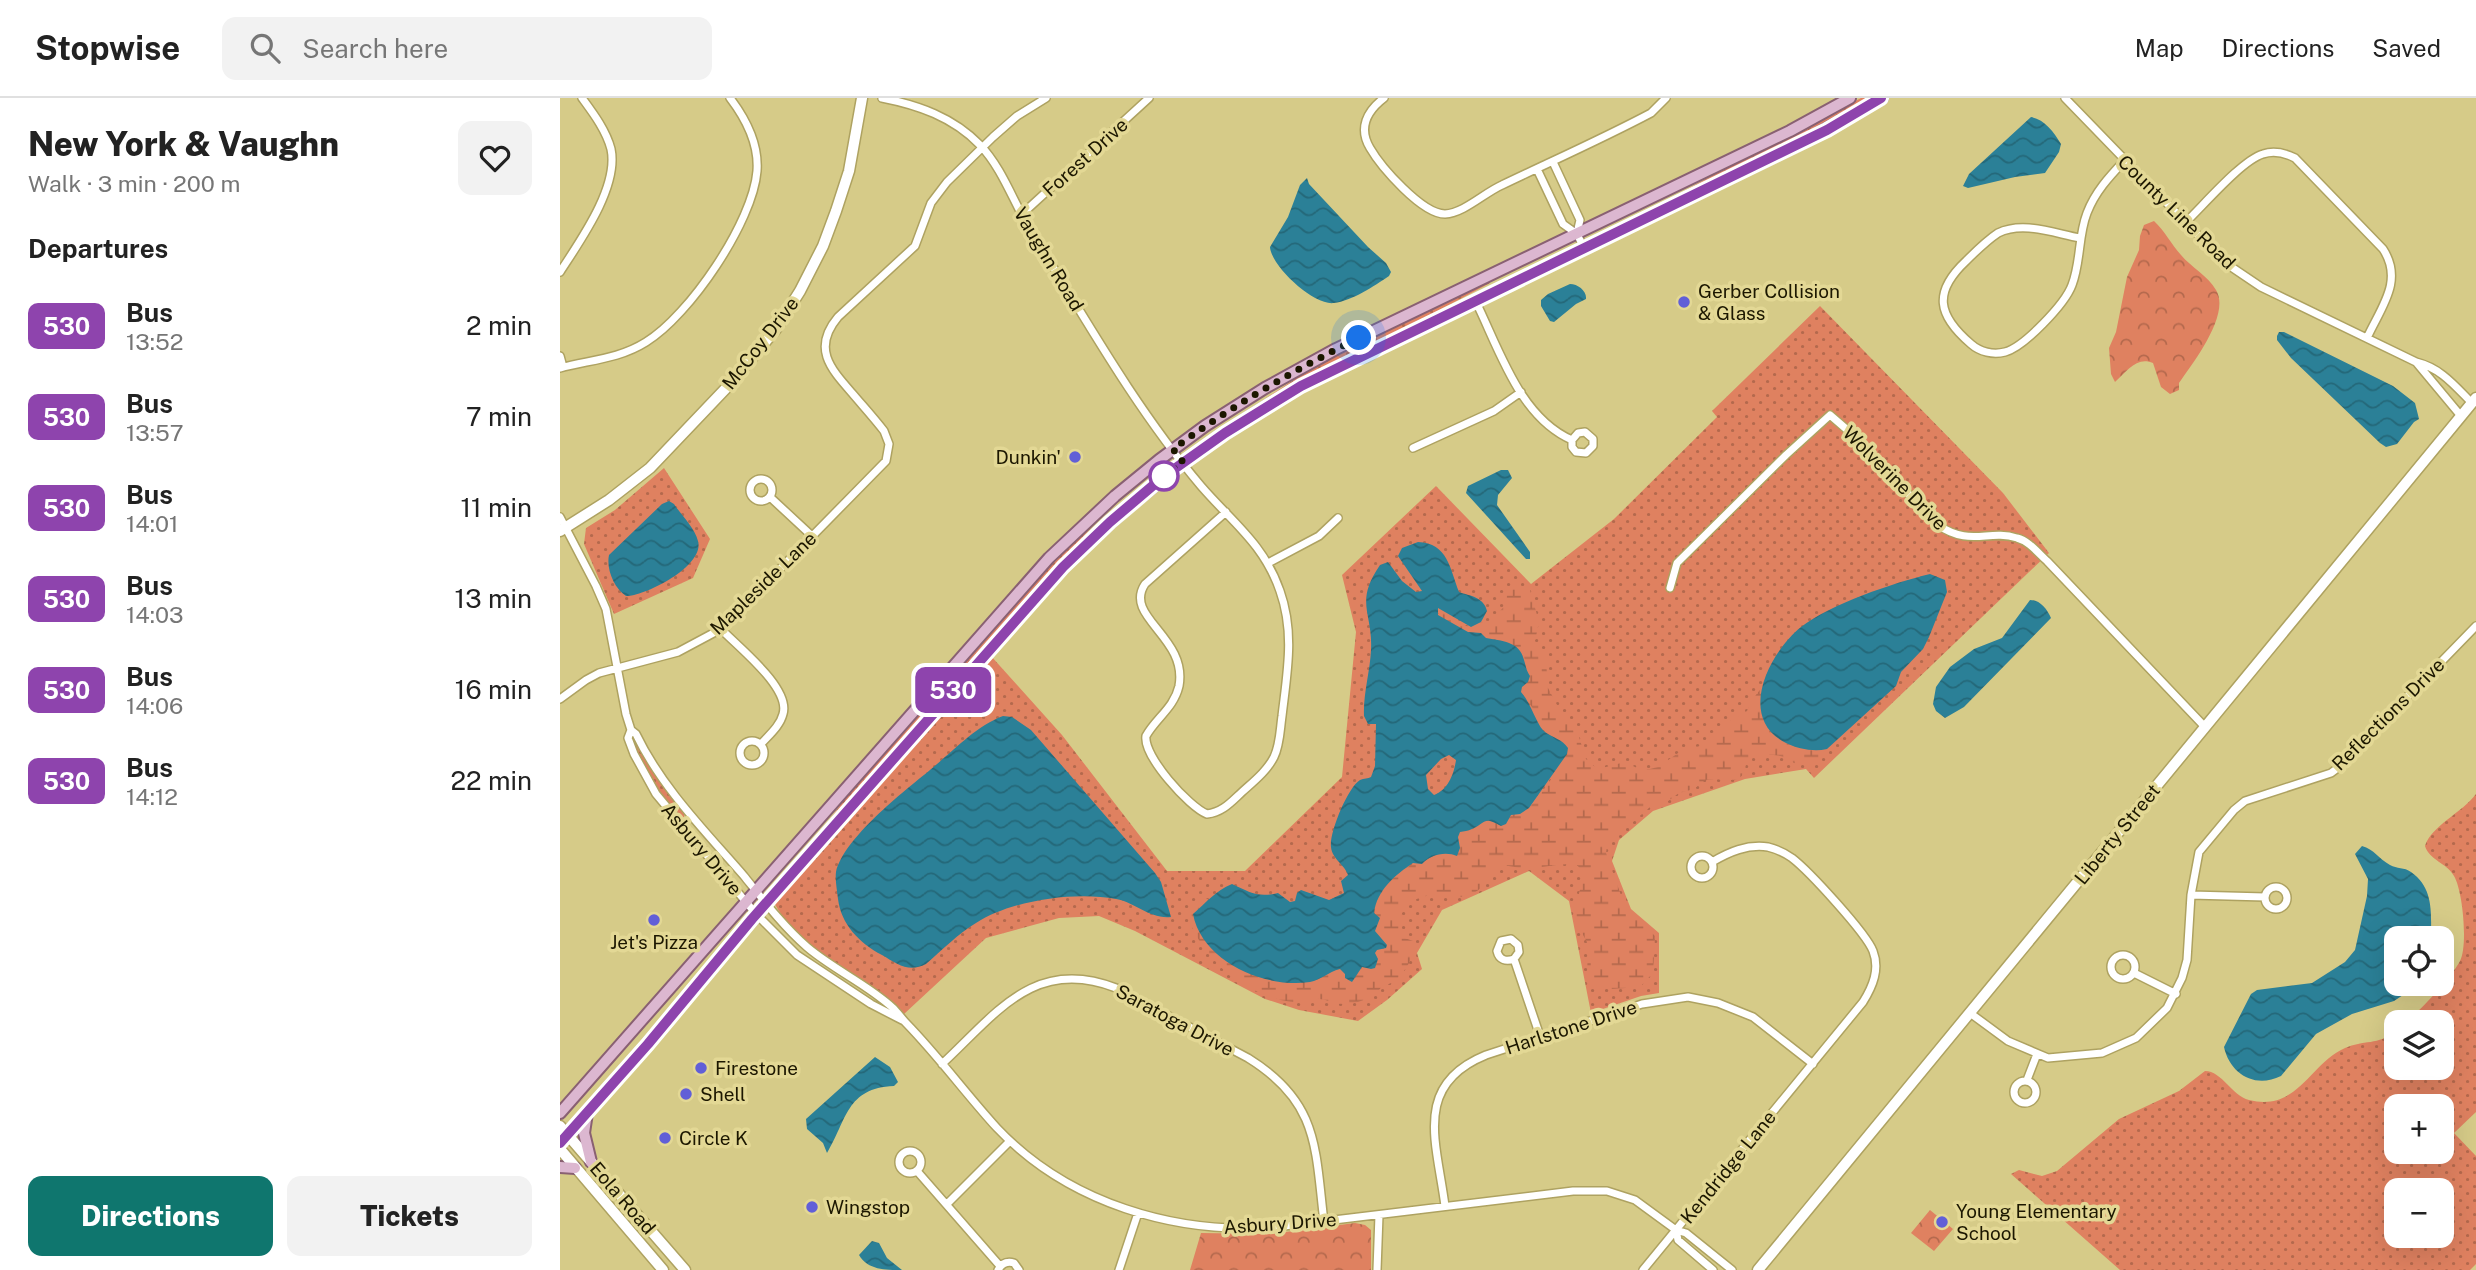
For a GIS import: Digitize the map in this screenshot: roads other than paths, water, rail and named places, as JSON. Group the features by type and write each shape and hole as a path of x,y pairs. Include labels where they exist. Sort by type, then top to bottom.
{"main road":[{"path":"560,1113 1049,558 1115,496 1173,449 1248,398 1314,360 1790,131 1850,98"},
{"path":"562,1135 587,1113 756,914 1063,567 1118,515 1183,462 1253,414 1301,386 1827,130 1882,98"},
{"path":"587,1113 584,1133 591,1162"},
{"path":"560,1167 575,1168"}],"street":[{"path":"560,272 591,220 610,177 611,150 596,117 582,98"},
{"path":"560,356 561,367 614,357 650,340 676,317 716,266 748,205 757,170 755,148 748,126 730,98"},
{"name":"McCoy Drive","path":"561,525 609,500 650,468 730,384 776,329 806,280 836,211 849,171 862,98"},
{"name":"Vaughn Road","path":"881,98 929,111 956,125 982,147 1021,215 1145,414 1226,512 1247,532 1268,563 1280,590 1290,640 1278,748 1267,769 1225,808 1207,814 1192,805 1147,750 1146,736 1174,702 1180,677 1179,664 1172,647 1145,614 1140,606 1140,597 1145,584 1226,512"},
{"path":"982,147 1017,117 1045,98"},
{"name":"Forest Drive","path":"1021,215 1149,98"},
{"path":"1384,98 1365,120 1365,137 1380,161 1416,200 1427,208 1446,214 1651,113 1666,98"},
{"name":"County Line Road","path":"2065,98 2224,262 2261,287 2416,362 2428,365 2474,401"},
{"name":"Mapleside Lane","path":"560,699 586,680 617,667 678,652 721,629 887,461 889,444 884,431 832,371 826,355 825,339 838,317 908,255 920,237 937,193 982,147"},
{"path":"2185,223 2254,158 2280,152 2295,158 2383,248 2393,266 2391,286 2367,338"},
{"path":"2080,238 2024,227 2007,228 1998,233 1949,279 1942,297 1947,318 1977,349 1997,353 2014,348 2057,307 2071,289 2080,238 2092,200 2124,161"},
{"path":"1553,162 1580,220 1577,234"},
{"path":"1538,169 1563,224 1577,234 1584,248"},
{"path":"1475,300 1521,392 1548,425 1572,440"},
{"name":"County Line Road","path":"2416,362 2461,416"},
{"path":"1413,448 1494,411 1521,392"},
{"name":"Liberty Street","path":"1758,1270 2474,401"},
{"name":"Wolverine Drive","path":"1671,588 1677,563 1830,415 1852,434 1938,525 1951,534 1971,537 2015,536 2026,541 2205,727"},
{"path":"770,497 812,536"},
{"path":"1268,563 1319,536 1338,519"},
{"name":"Asbury Drive","path":"561,525 602,600 631,730 628,738 651,787 756,914 797,955 903,1021"},
{"name":"Reflections Drive","path":"1970,1013 2008,1041 2048,1058 2088,1056 2114,1049 2136,1038 2167,1008 2176,994 2187,960 2191,895 2199,852 2234,810 2250,798 2323,775 2339,767 2476,626"},
{"path":"721,629 775,684 784,699 782,718 761,744"},
{"name":"Asbury Drive","path":"631,730 674,796 787,930 825,962 896,1010 1010,1140 1041,1165 1102,1201 1138,1213 1192,1225 1236,1229 1324,1222 1595,1189 1635,1200 1676,1230 1686,1233 1732,1270"},
{"name":"Kendridge Lane","path":"1643,1270 1869,993 1876,968 1874,952 1859,930 1797,863 1785,854 1766,847 1753,847 1729,853 1712,862"},
{"path":"2191,895 2265,897"},
{"path":"1514,959 1541,1037"},
{"path":"2134,973 2176,994"},
{"name":"Saratoga Drive","path":"942,1064 1011,1000 1027,989 1050,980 1074,977 1116,988 1248,1058 1287,1088 1305,1113 1313,1138 1324,1222"},
{"name":"Harlstone Drive","path":"1445,1206 1434,1121 1436,1105 1444,1084 1472,1060 1653,1001 1688,997 1718,1003 1753,1017 1813,1063"},
{"path":"2027,1080 2037,1054"},
{"name":"Eola Road","path":"562,1135 591,1162 685,1270"},
{"path":"947,1204 1010,1140"},
{"name":"Eola Road","path":"560,1149 663,1270"},
{"path":"917,1171 999,1268 1011,1262 1019,1270"},
{"path":"1119,1270 1138,1213"},
{"path":"1377,1270 1379,1215"},
{"name":"Asbury Drive","path":"1676,1230 1678,1240 1713,1270"}],"water":[{"path":"2031,117 2048,127 2061,144 2059,152 2045,173 1968,188 1963,186 1969,174"},
{"path":"1307,178 1309,184 1386,263 1391,272 1370,288 1341,302 1326,302 1305,292 1285,274 1272,255 1270,247 1288,217 1300,185"},
{"path":"1570,284 1581,288 1586,299 1554,322 1550,321 1541,306 1541,300"},
{"path":"2279,332 2284,332 2393,386 2415,403 2419,419 2397,444 2386,447 2291,358 2277,340"},
{"path":"1501,470 1508,470 1512,478 1498,495 1497,505 1530,552 1530,559 1526,559 1466,493 1468,486"},
{"path":"669,501 694,531 698,551 672,578 646,591 626,596 612,578 609,555 662,504"},
{"path":"1418,542 1436,547 1450,566 1459,592 1483,603 1487,611 1481,622 1471,627 1438,608 1438,615 1468,632 1481,633 1486,638 1509,643 1518,649 1530,676 1521,692 1542,729 1566,745 1567,754 1529,808 1520,814 1511,815 1506,824 1501,826 1488,821 1471,830 1460,832 1457,856 1443,854 1429,858 1422,864 1413,863 1388,884 1379,897 1374,913 1380,918 1375,931 1387,945 1375,953 1378,959 1375,968 1362,967 1352,982 1345,978 1340,969 1310,982 1274,981 1256,976 1238,969 1209,946 1199,931 1193,914 1216,893 1232,884 1259,894 1278,893 1290,902 1295,901 1301,890 1329,900 1344,893 1341,881 1348,875 1332,851 1331,840 1350,791 1360,780 1371,777 1375,766 1376,724 1368,724 1364,716 1371,650 1366,599 1372,578 1380,565 1388,562 1402,581 1416,592 1422,591 1398,556 1402,548","holes":["1449,755 1456,760 1450,781 1434,795 1428,789 1426,775 1441,759"]},
{"path":"1930,574 1945,580 1947,592 1923,649 1901,672 1896,686 1827,749 1796,747 1771,732 1763,718 1760,702 1763,685 1769,669 1789,638 1814,618 1845,602"},
{"path":"2030,600 2043,606 2051,618 1964,707 1945,718 1936,711 1933,704 1936,687 1950,667 1974,649 2002,638"},
{"path":"1003,716 1012,717 1031,730 1155,873 1161,882 1171,917 1156,916 1116,899 1082,896 1044,899 1007,908 976,923 920,967 898,964 866,945 847,925 840,908 836,882 836,872 841,859 862,831 891,803 974,733"},
{"path":"2362,846 2390,865 2411,872 2424,886 2430,902 2431,926 2384,926 2384,996 2402,996 2394,1001 2352,1014 2316,1034 2281,1076 2262,1081 2245,1077 2232,1065 2224,1047 2251,994 2257,990 2312,983 2345,962 2355,950 2368,879 2355,854"},
{"path":"875,1057 890,1067 898,1082 894,1086 878,1088 857,1099 844,1118 827,1153 823,1143 807,1129 806,1119"},
{"path":"872,1241 879,1243 887,1258 902,1270 889,1270 867,1264 859,1255"}],"place":[{"name":"Gerber Collision & Glass","path":"1684,302"},
{"name":"Dunkin'","path":"1075,457"},
{"name":"Jet's Pizza","path":"654,920"},
{"name":"Firestone","path":"701,1068"},
{"name":"Shell","path":"686,1094"},
{"name":"Circle K","path":"665,1138"},
{"name":"Wingstop","path":"812,1207"},
{"name":"Young Elementary School","path":"1942,1222"}]}
